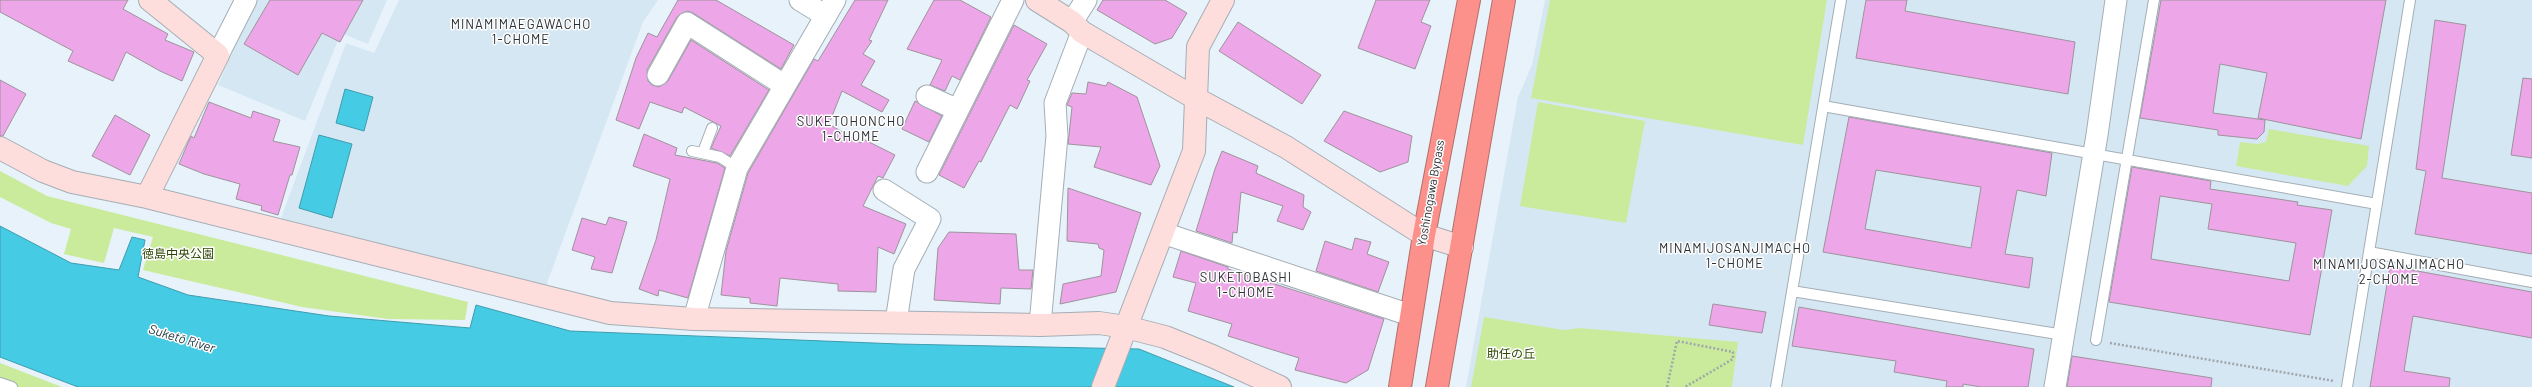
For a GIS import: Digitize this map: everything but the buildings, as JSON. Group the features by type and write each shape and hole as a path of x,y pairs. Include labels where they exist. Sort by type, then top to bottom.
{"highway":[{"name":"Yoshinogawa Bypass","path":"1400,387 1410,315 1424,235 1469,0"},
{"path":"1437,387 1504,0"}],"street":[{"path":"150,0 218,55"},
{"path":"147,196 246,0"},
{"path":"694,319 737,168 830,8 800,0"},
{"path":"927,172 1013,0"},
{"path":"1037,0 1077,27 1195,98 1286,147 1424,235 1462,247"},
{"path":"1040,325 1057,136 1054,103 1086,0"},
{"path":"1102,387 1194,151 1198,47 1223,0"},
{"path":"2056,387 2094,153 2116,0"},
{"path":"658,75 687,23 784,85"},
{"path":"926,96 958,110"},
{"path":"0,148 43,171 72,182 147,196 610,314 694,319 1040,325 1098,323 1123,335 1165,337 1212,356 1280,387"},
{"path":"884,190 930,218 904,269 896,322"},
{"path":"1163,233 1410,315"}],"lane":[{"path":"1776,387 1841,0"},
{"path":"2096,340 2154,0"},
{"path":"2348,385 2410,0"},
{"path":"1823,106 2377,204"},
{"path":"704,152 712,128"},
{"path":"692,151 704,152 720,157 737,168"},
{"path":"2369,252 2532,282"},
{"path":"1792,291 2064,335"},
{"path":"0,383 12,387"}],"path":[{"path":"2096,340 2348,385"},
{"path":"1667,387 1677,341 1733,352 1733,359 1685,387"}],"shaded area":[{"path":"255,0 387,0 368,44 341,33 305,121 218,85"},
{"path":"399,0 658,0 643,22 546,286 281,218 346,43 374,53"},
{"path":"1545,0 2532,0 2532,387 1466,387 1518,97 1532,65"}],"green space":[{"path":"1550,0 1827,0 1803,145 1531,98"},
{"path":"1538,102 1645,121 1626,223 1520,206"},
{"path":"2269,129 2369,146 2367,166 2348,186 2236,166 2240,142 2257,144 2266,142"},
{"name":"徳島中央公園","path":"0,171 47,196 468,302 465,320 388,319 302,307 143,270 153,237 114,228 104,263 64,254 71,229 51,223 0,197"},
{"name":"助任の丘","path":"1484,317 1564,330 1580,328 1738,342 1732,387 1471,387"},
{"path":"0,363 62,387 0,387"}],"water":[{"path":"345,89 373,97 364,131 336,123"},
{"path":"319,135 352,144 332,218 299,208"},
{"name":"Suketō River","path":"0,226 71,263 119,270 132,237 145,240 138,277 188,295 329,316 470,328 476,305 570,331 899,344 1139,349 1234,387 78,387 0,357"}],"district":[{"name":"MINAMIMAEGAWACHO 1-CHOME","path":"521,32"},
{"name":"SUKETOHONCHO 1-CHOME","path":"851,128"},
{"name":"MINAMIJOSANJIMACHO 1-CHOME","path":"1735,256"},
{"name":"MINAMIJOSANJIMACHO 2-CHOME","path":"2389,272"},
{"name":"SUKETOBASHI 1-CHOME","path":"1246,284"}]}
